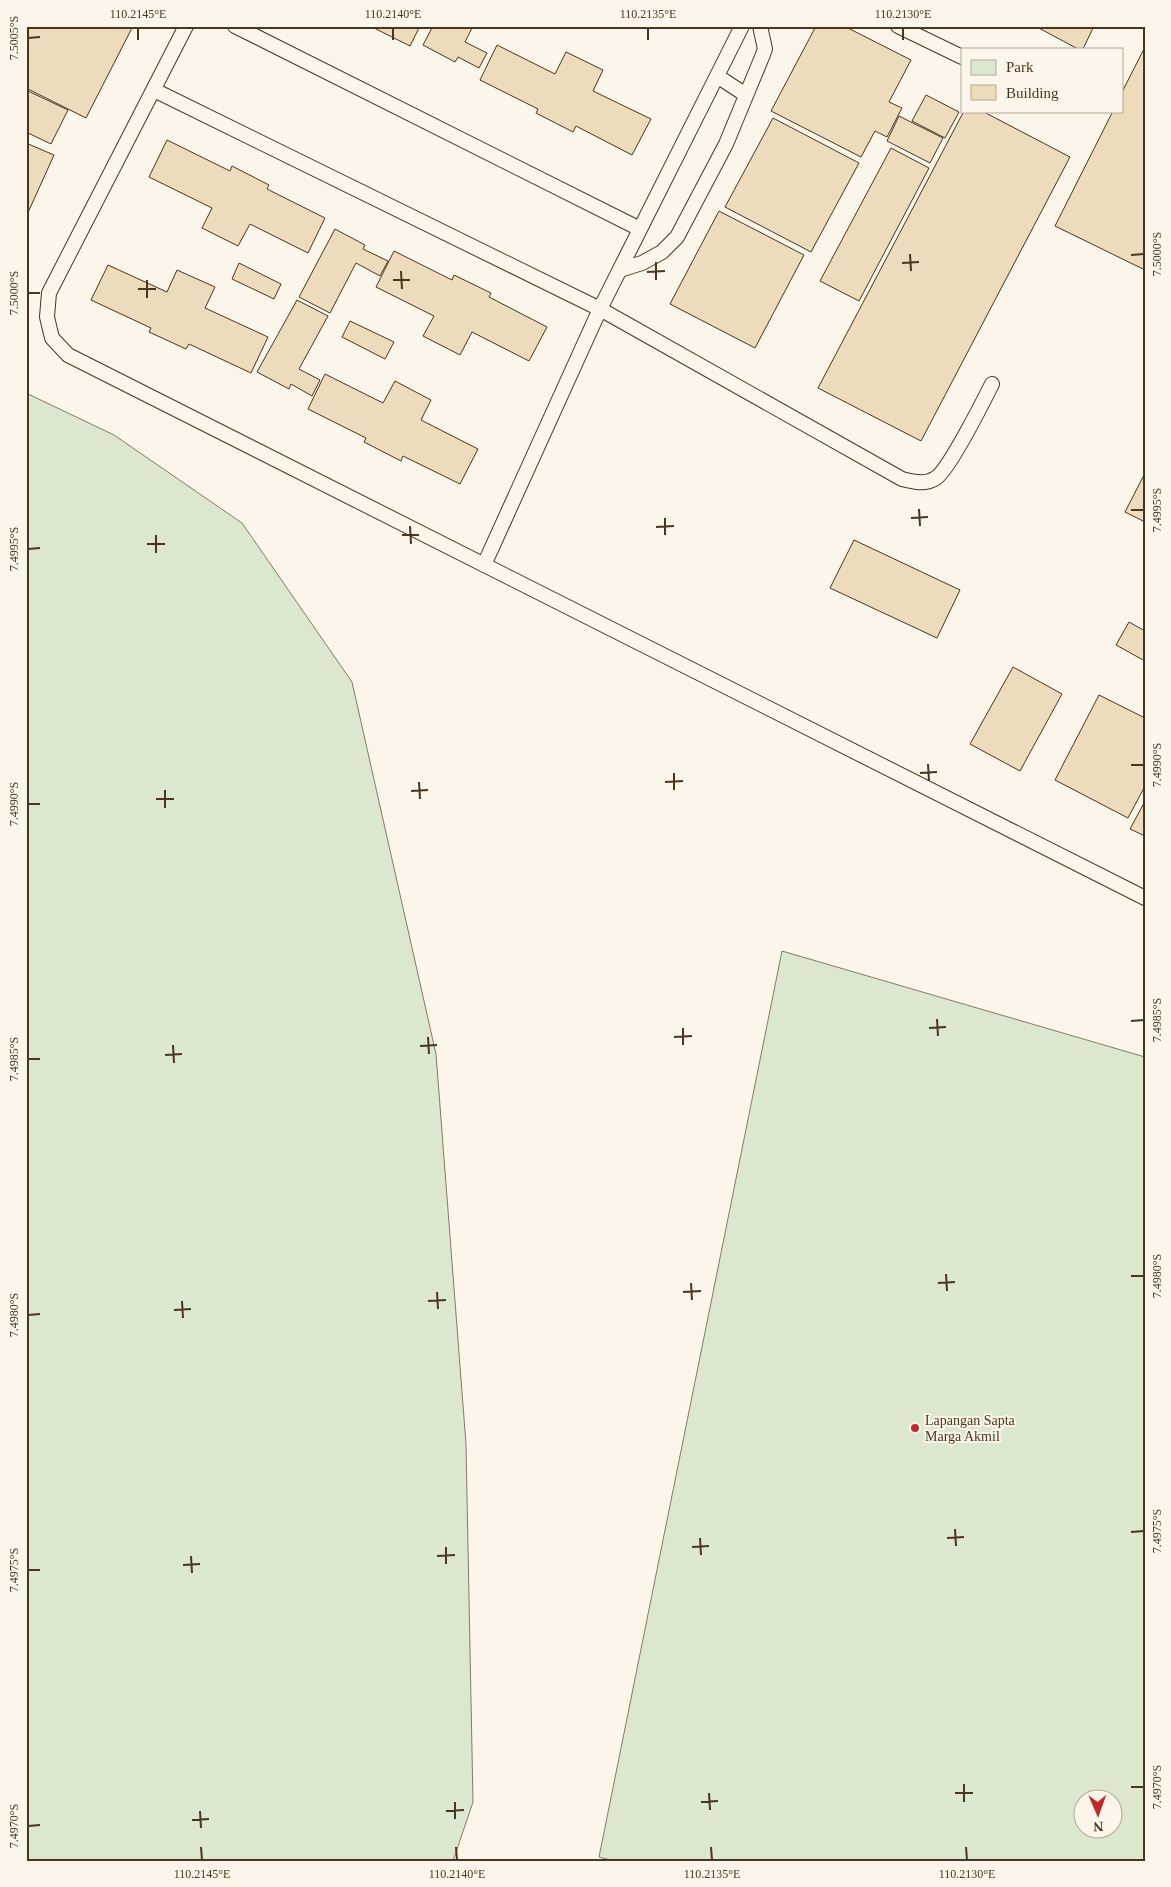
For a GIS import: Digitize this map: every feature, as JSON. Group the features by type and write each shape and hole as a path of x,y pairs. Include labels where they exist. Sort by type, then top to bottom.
{"lane":[{"path":"186,26 49,293 47,317 52,338 68,355 1145,898"},
{"path":"236,26 640,229"},
{"path":"484,565 600,309 742,26"},
{"path":"620,270 662,252 677,237 726,144 765,49 760,26"},
{"path":"898,26 961,57"},
{"path":"717,76 746,95"},
{"path":"154,90 600,309 902,479 927,482 943,472 992,384"}],"green space":[{"path":"26,393 114,435 242,523 352,682 436,1054 466,1444 473,1802 453,1861 26,1861"},
{"name":"Lapangan Sapta Marga Akmil","path":"782,951 1145,1057 1145,1861 614,1861 599,1857"}],"building":[{"path":"26,26 133,26 86,118 26,88"},
{"path":"370,26 420,26 410,46"},
{"path":"433,26 473,26 465,42 487,53 479,68 458,57 455,62 423,45"},
{"path":"816,26 844,26 911,60 889,102 902,108 887,137 875,131 861,157 771,111"},
{"path":"1035,26 1094,26 1083,48 1076,48"},
{"path":"497,45 555,74 566,52 603,70 593,91 651,119 632,155 576,126 573,132 536,113 538,109 480,80"},
{"path":"1145,47 1145,270 1055,226 1112,112 1124,112 1124,88"},
{"path":"26,90 68,110 51,144 26,132"},
{"path":"926,95 959,112 945,138 912,121"},
{"path":"963,112 984,112 1070,157 921,441 818,388"},
{"path":"899,116 943,138 930,163 887,141"},
{"path":"773,118 859,163 811,252 725,207"},
{"path":"167,140 230,171 232,166 269,185 267,189 325,218 308,253 250,224 238,246 202,228 212,208 149,177"},
{"path":"26,143 54,155 26,217"},
{"path":"891,148 929,168 859,301 820,281"},
{"path":"719,211 804,255 755,348 670,304"},
{"path":"335,229 365,245 363,249 388,261 380,276 356,263 330,313 299,297"},
{"path":"394,251 452,280 454,275 491,293 489,297 547,327 529,361 472,332 460,355 423,336 434,316 376,287"},
{"path":"239,263 281,284 274,299 232,279"},
{"path":"108,265 167,292 177,270 215,287 205,308 268,337 251,373 189,344 186,349 149,332 151,328 91,300"},
{"path":"297,300 328,316 299,369 320,380 312,396 291,384 289,389 257,372"},
{"path":"350,321 394,342 385,359 342,337"},
{"path":"325,374 383,403 395,381 431,400 421,420 478,449 460,484 403,456 401,461 364,442 366,438 308,409"},
{"path":"1145,473 1145,522 1125,512"},
{"path":"854,540 960,590 937,638 830,588"},
{"path":"1129,622 1145,631 1145,661 1116,645"},
{"path":"1013,667 1062,694 1020,771 970,744"},
{"path":"1099,695 1145,718 1145,786 1128,818 1055,780"},
{"path":"1145,801 1145,836 1130,829"}],"place":[{"name":"Lapangan Sapta Marga Akmil","path":"915,1428"}]}
